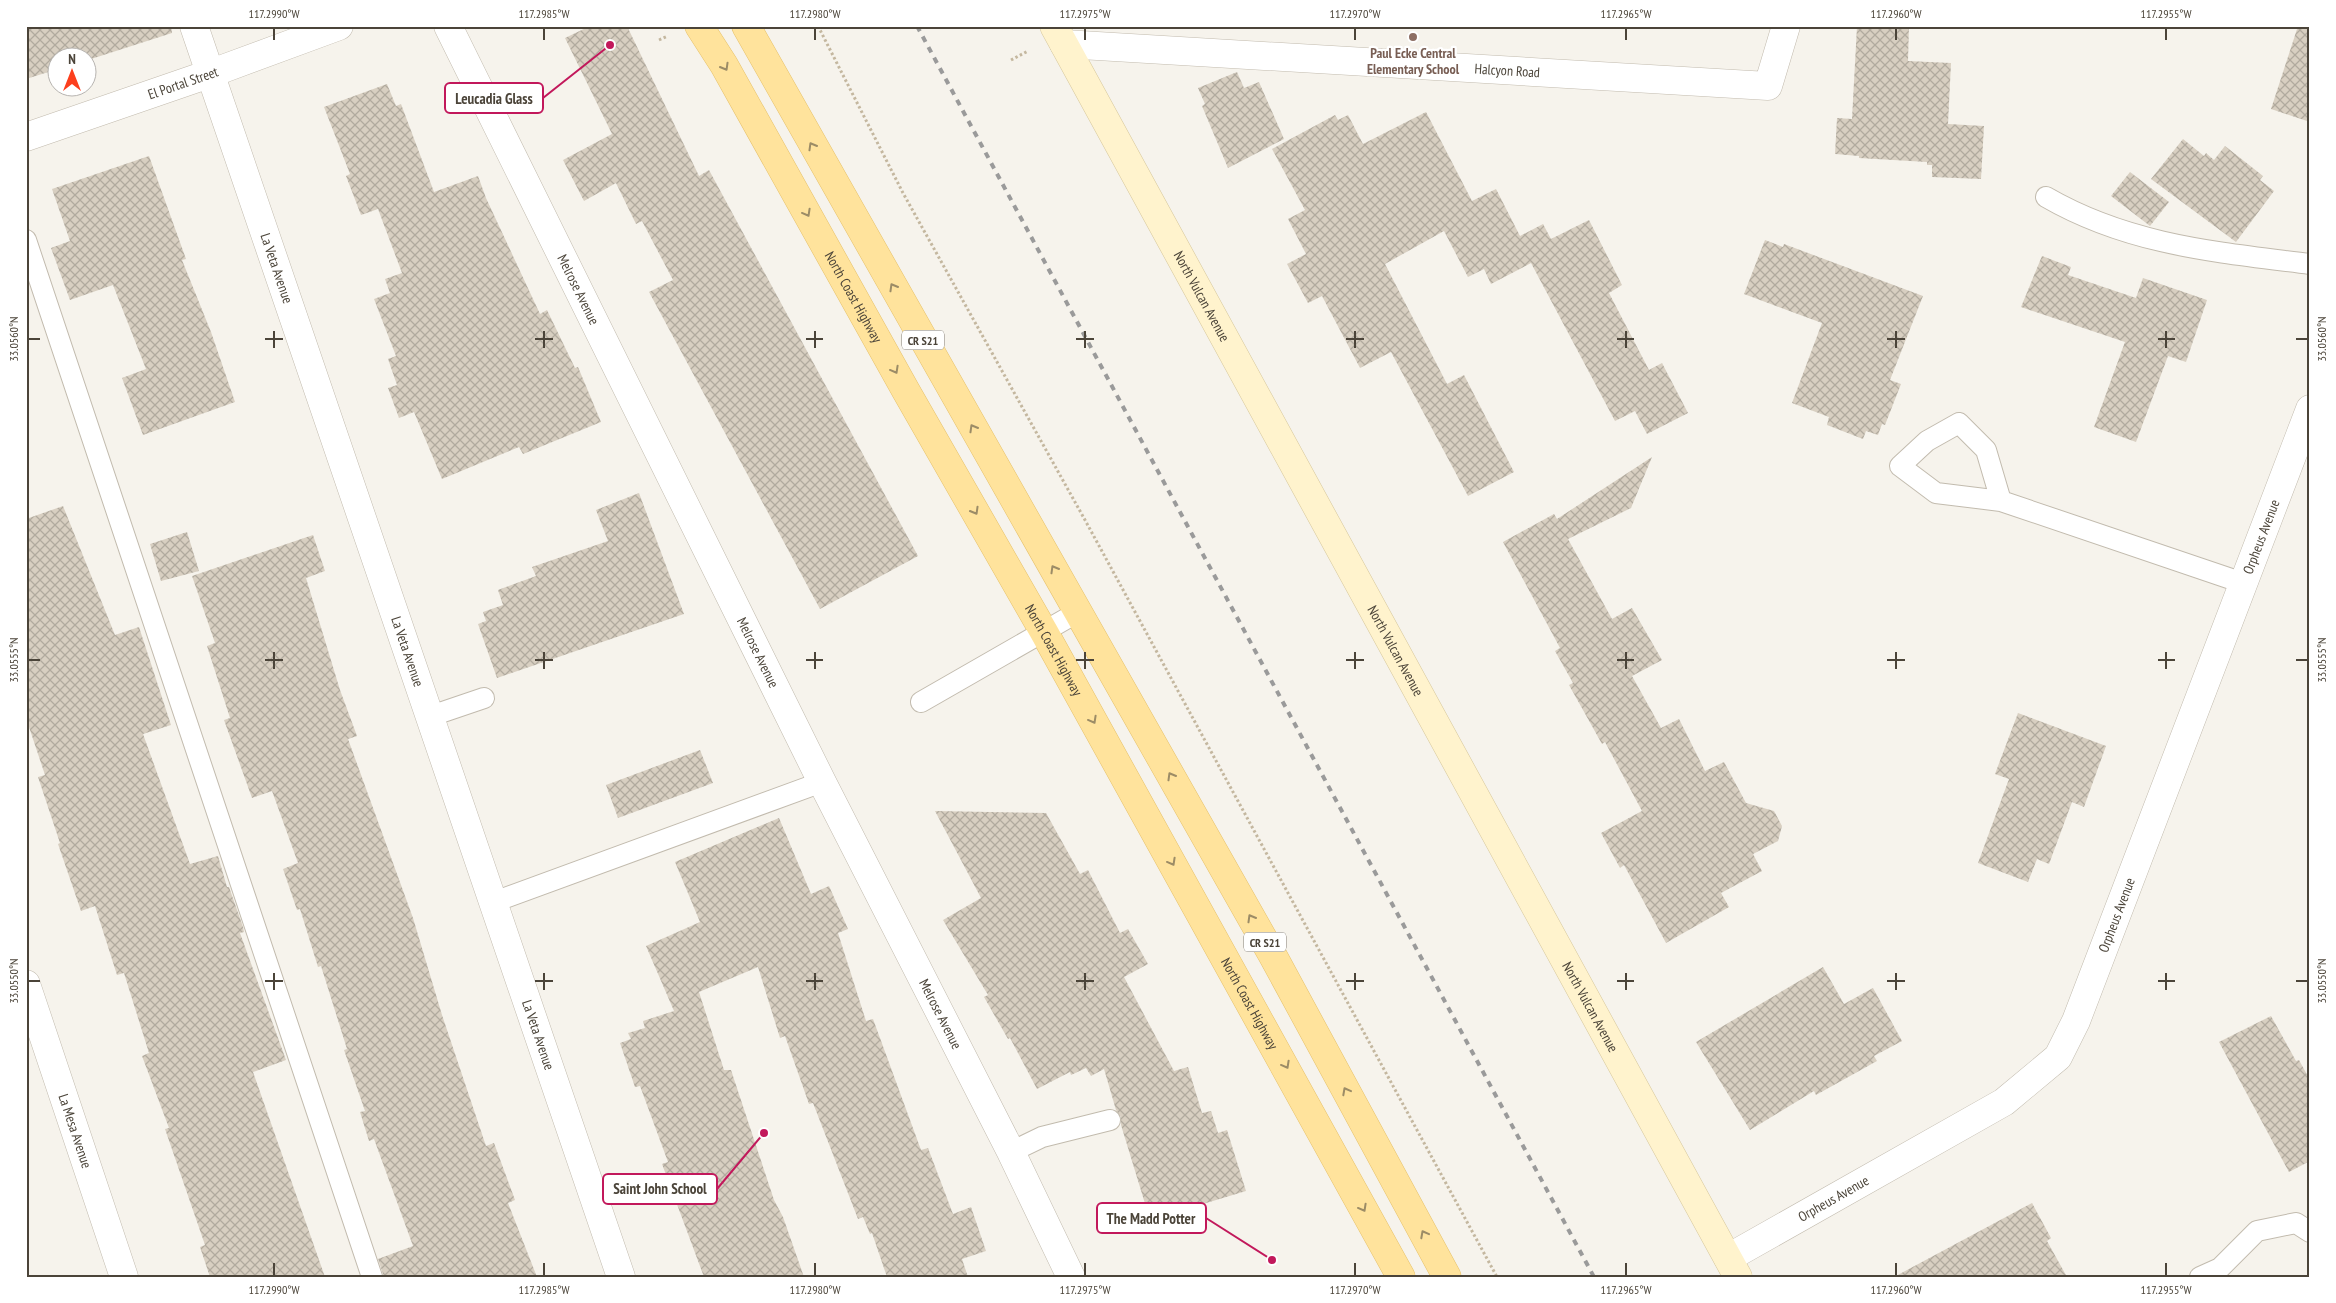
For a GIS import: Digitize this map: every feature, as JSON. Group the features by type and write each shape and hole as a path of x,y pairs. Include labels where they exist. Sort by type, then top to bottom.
{"main road":[{"name":"North Coast Highway","path":"699,26 724,64 906,391 1044,632 1401,1277"},
{"name":"CR S21","path":"746,26 1273,956 1447,1277"},
{"name":"North Vulcan Avenue","path":"1059,35 1733,1268"}],"street":[{"name":"La Veta Avenue","path":"194,26 621,1277"},
{"name":"El Portal Street","path":"26,137 210,74 339,26"},
{"name":"Melrose Avenue","path":"448,26 822,782 1011,1152 1071,1277"},
{"name":"Halcyon Road","path":"1059,35 1768,86 1786,26"},
{"name":"Orpheus Avenue","path":"1733,1268 2004,1102 2058,1057 2080,1012 2310,409"},
{"name":"La Mesa Avenue","path":"26,984 124,1277"}],"lane":[{"path":"2046,197 2076,214 2147,239 2222,254 2310,264"},
{"path":"26,240 372,1277"},
{"path":"2001,501 1986,450 1959,423 1927,441 1900,466 1936,493 2001,501 2243,583"},
{"path":"921,702 1078,612"},
{"path":"431,716 484,698"},
{"path":"494,902 822,782"},
{"path":"1011,1152 1042,1137 1110,1120"},
{"path":"2200,1277 2222,1272 2257,1231 2296,1223 2310,1232"}],"path":[{"path":"818,26 903,193 1085,520 1497,1277"},
{"path":"1011,60 1031,49"}],"building":[{"path":"26,26 171,26 172,33 98,57 98,48 48,48 48,72 26,79"},
{"path":"590,26 627,26 699,176 709,170 918,556 820,609 649,292 673,280 642,221 636,224 616,183 584,201 563,160 612,134 565,38"},
{"path":"1857,26 1909,26 1908,61 1951,63 1948,124 1984,126 1981,179 1932,177 1932,165 1927,165 1927,162 1859,158 1859,156 1835,154 1837,118 1852,119"},
{"path":"2298,26 2310,26 2310,122 2271,109"},
{"path":"1237,72 1244,88 1259,82 1284,139 1228,168 1202,106 1205,104 1198,88"},
{"path":"387,84 396,106 401,104 434,192 478,176 486,198 540,314 547,310 575,368 578,367 601,422 523,454 519,447 442,479 414,412 399,418 388,388 397,385 388,359 396,356 374,299 390,293 385,279 402,273 378,209 361,215 346,176 350,174 324,107"},
{"path":"1426,112 1472,201 1496,189 1520,236 1543,224 1551,239 1589,220 1622,285 1609,293 1649,370 1662,363 1688,413 1647,434 1635,411 1615,421 1531,263 1491,284 1484,269 1468,277 1444,231 1385,264 1447,384 1464,375 1514,472 1468,496 1391,352 1360,368 1322,296 1308,303 1287,264 1306,254 1288,219 1305,210 1272,149 1335,115 1338,120 1348,115 1363,144"},
{"path":"2183,139 2204,156 2206,153 2214,160 2225,146 2263,176 2260,180 2274,191 2236,242 2151,179"},
{"path":"149,156 186,259 182,260 211,332 235,402 143,435 122,378 146,369 113,285 70,300 51,248 70,241 52,189"},
{"path":"2130,172 2169,202 2150,226 2111,196"},
{"path":"1765,240 1783,247 1784,244 1923,296 1890,380 1901,384 1885,425 1882,424 1878,435 1866,431 1863,439 1827,425 1829,417 1792,403 1822,323 1744,294"},
{"path":"2042,256 2071,267 2068,275 2136,298 2143,278 2207,300 2186,362 2168,356 2136,442 2094,427 2125,342 2021,307"},
{"path":"1652,457 1631,508 1568,539 1612,619 1632,608 1662,660 1632,676 1661,728 1679,719 1705,771 1724,762 1746,803 1774,811 1782,826 1778,841 1753,854 1762,871 1721,893 1729,907 1666,943 1624,865 1620,868 1601,833 1642,811 1605,742 1602,744 1569,685 1573,683 1555,651 1560,648 1503,542 1554,514 1557,519"},
{"path":"639,493 684,614 497,678 478,624 486,621 483,612 503,605 498,590 536,576 532,567 608,541 596,510"},
{"path":"63,506 115,635 139,627 171,725 143,734 190,864 218,856 227,887 229,887 243,927 244,932 240,933 286,1060 253,1072 325,1277 210,1277 200,1247 205,1245 165,1129 169,1128 142,1056 149,1053 124,973 117,975 95,906 81,911 58,844 60,843 38,777 45,775 26,718 26,519"},
{"path":"187,532 199,571 161,581 150,544"},
{"path":"313,535 325,571 306,578 340,690 357,736 348,739 413,918 442,1015 486,1146 494,1143 515,1200 508,1203 537,1277 384,1277 378,1259 413,1246 374,1139 369,1141 360,1112 365,1111 344,1050 347,1049 321,966 318,967 300,909 297,910 283,869 298,863 272,791 252,798 224,720 230,718 207,646 215,643 192,576"},
{"path":"2018,713 2106,746 2084,807 2072,802 2049,864 2037,859 2028,882 1978,863 2009,779 1995,774"},
{"path":"700,750 713,783 618,818 606,785"},
{"path":"935,811 1046,813 1080,874 1088,870 1120,933 1128,929 1148,964 1124,977 1174,1071 1188,1067 1202,1113 1211,1111 1218,1133 1227,1130 1246,1191 1150,1220 1121,1125 1121,1117 1116,1110 1104,1069 1091,1076 1086,1068 1071,1075 1070,1072 1037,1089 1010,1038 1008,1039 984,997 988,995 943,920 981,898"},
{"path":"779,818 811,894 829,886 848,929 838,933 866,1021 873,1019 921,1150 928,1148 953,1214 971,1207 986,1251 962,1259 968,1277 887,1277 872,1233 870,1234 863,1217 858,1219 813,1103 809,1104 785,1036 780,1038 758,967 699,992 724,1070 731,1070 774,1200 783,1217 804,1277 704,1277 662,1164 668,1162 640,1086 635,1087 620,1043 631,1039 628,1033 645,1028 643,1021 674,1011 646,946 700,922 675,862"},
{"path":"1823,967 1844,1004 1873,988 1902,1041 1874,1056 1877,1061 1816,1095 1814,1091 1750,1130 1696,1042"},
{"path":"2271,1016 2296,1061 2299,1060 2310,1080 2310,1161 2289,1172 2219,1042"},
{"path":"2032,1203 2051,1238 2047,1241 2067,1277 1894,1277"}],"railway":[{"path":"917,26 1594,1277"}],"place":[{"name":"Paul Ecke Central Elementary School","path":"1413,37"},
{"name":"Leucadia Glass","path":"610,45"},
{"name":"Saint John School","path":"764,1133"},
{"name":"The Madd Potter","path":"1272,1260"}]}
